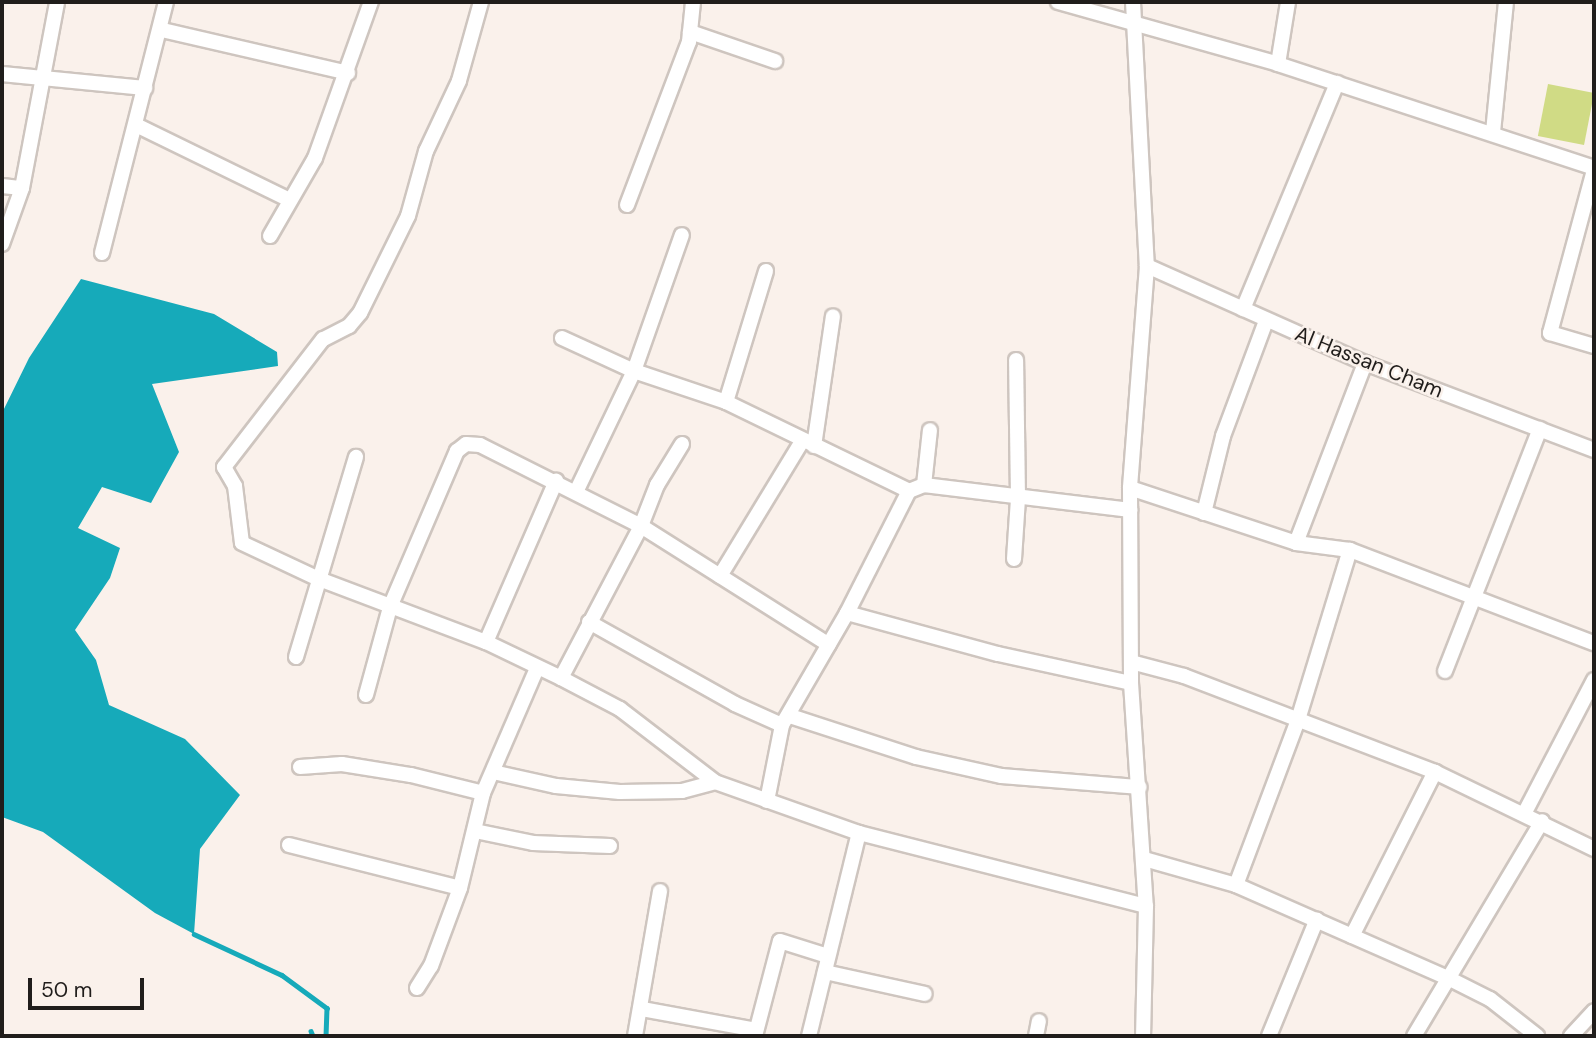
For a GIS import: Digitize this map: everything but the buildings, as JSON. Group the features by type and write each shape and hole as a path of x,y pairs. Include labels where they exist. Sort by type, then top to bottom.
{"street":[{"path":"2,244 22,188 57,2"},
{"path":"102,253 162,30 166,2"},
{"path":"270,236 315,158 348,73 371,2"},
{"path":"481,2 459,80 426,151 408,216 360,313 349,326 323,339 224,467 235,486 242,543 319,579 486,642 561,678 620,709 715,782 859,833 1146,906"},
{"path":"627,205 690,32 693,2"},
{"path":"1058,2 1133,20 1278,64 1493,132 1594,169 1550,333 1594,346"},
{"path":"1133,2 1147,265 1130,488 1131,683 1146,906 1143,1036"},
{"path":"1278,64 1287,2"},
{"path":"1493,132 1506,2"},
{"path":"162,30 348,73"},
{"path":"690,32 775,61"},
{"path":"2,74 45,76 145,88"},
{"path":"1243,309 1337,83"},
{"path":"136,125 290,200"},
{"path":"2,186 22,188"},
{"path":"576,492 634,371 682,234"},
{"name":"Al Hassan Cham","path":"1147,265 1266,321 1365,363 1594,450"},
{"path":"726,402 766,271"},
{"path":"720,576 808,444 833,316"},
{"path":"1204,513 1223,436 1266,321"},
{"path":"562,338 634,371 726,402 909,491"},
{"path":"1014,559 1018,498 1016,360"},
{"path":"1296,543 1365,363"},
{"path":"924,485 930,429"},
{"path":"1445,671 1472,595 1541,429"},
{"path":"366,695 390,607 457,451 466,444 480,445 641,526 829,645"},
{"path":"561,678 641,526 657,485 682,444"},
{"path":"296,657 356,457"},
{"path":"486,642 556,481"},
{"path":"767,801 786,720 847,613 909,491 924,485 1130,510"},
{"path":"1130,488 1296,543 1350,550 1594,643"},
{"path":"1236,886 1297,723 1350,550"},
{"path":"847,613 998,654 1131,683"},
{"path":"589,622 735,704 786,720 916,757 1002,776 1140,787"},
{"path":"1131,662 1184,676 1297,723 1435,772 1525,812 1594,849"},
{"path":"416,988 431,966 460,888 483,793 537,668"},
{"path":"1525,812 1594,680"},
{"path":"300,767 342,764 411,775 483,793"},
{"path":"493,772 556,786 620,792 682,791 715,782"},
{"path":"1352,936 1435,772"},
{"path":"1414,1036 1542,821"},
{"path":"475,831 533,843 610,846"},
{"path":"809,1036 859,833"},
{"path":"289,845 460,888"},
{"path":"1144,859 1236,886 1317,919 1490,999 1537,1036"},
{"path":"635,1036 642,1009 660,891"},
{"path":"1269,1036 1317,919"},
{"path":"642,1009 756,1033 780,942 828,956"},
{"path":"825,972 925,994"},
{"path":"1571,1036 1594,1011"},
{"path":"1036,1036 1039,1021"}],"green space":[{"path":"1548,84 1594,93 1584,145 1538,136"}],"water":[{"path":"81,279 214,314 277,352 278,366 152,384 179,452 151,503 102,487 78,528 120,548 110,578 75,630 96,660 109,705 185,739 240,795 200,849 194,934 155,913 43,832 2,817 2,413 29,358"}],"waterway":[{"path":"194,934 282,975 327,1008 326,1036"},
{"path":"311,1031 313,1036"}]}
